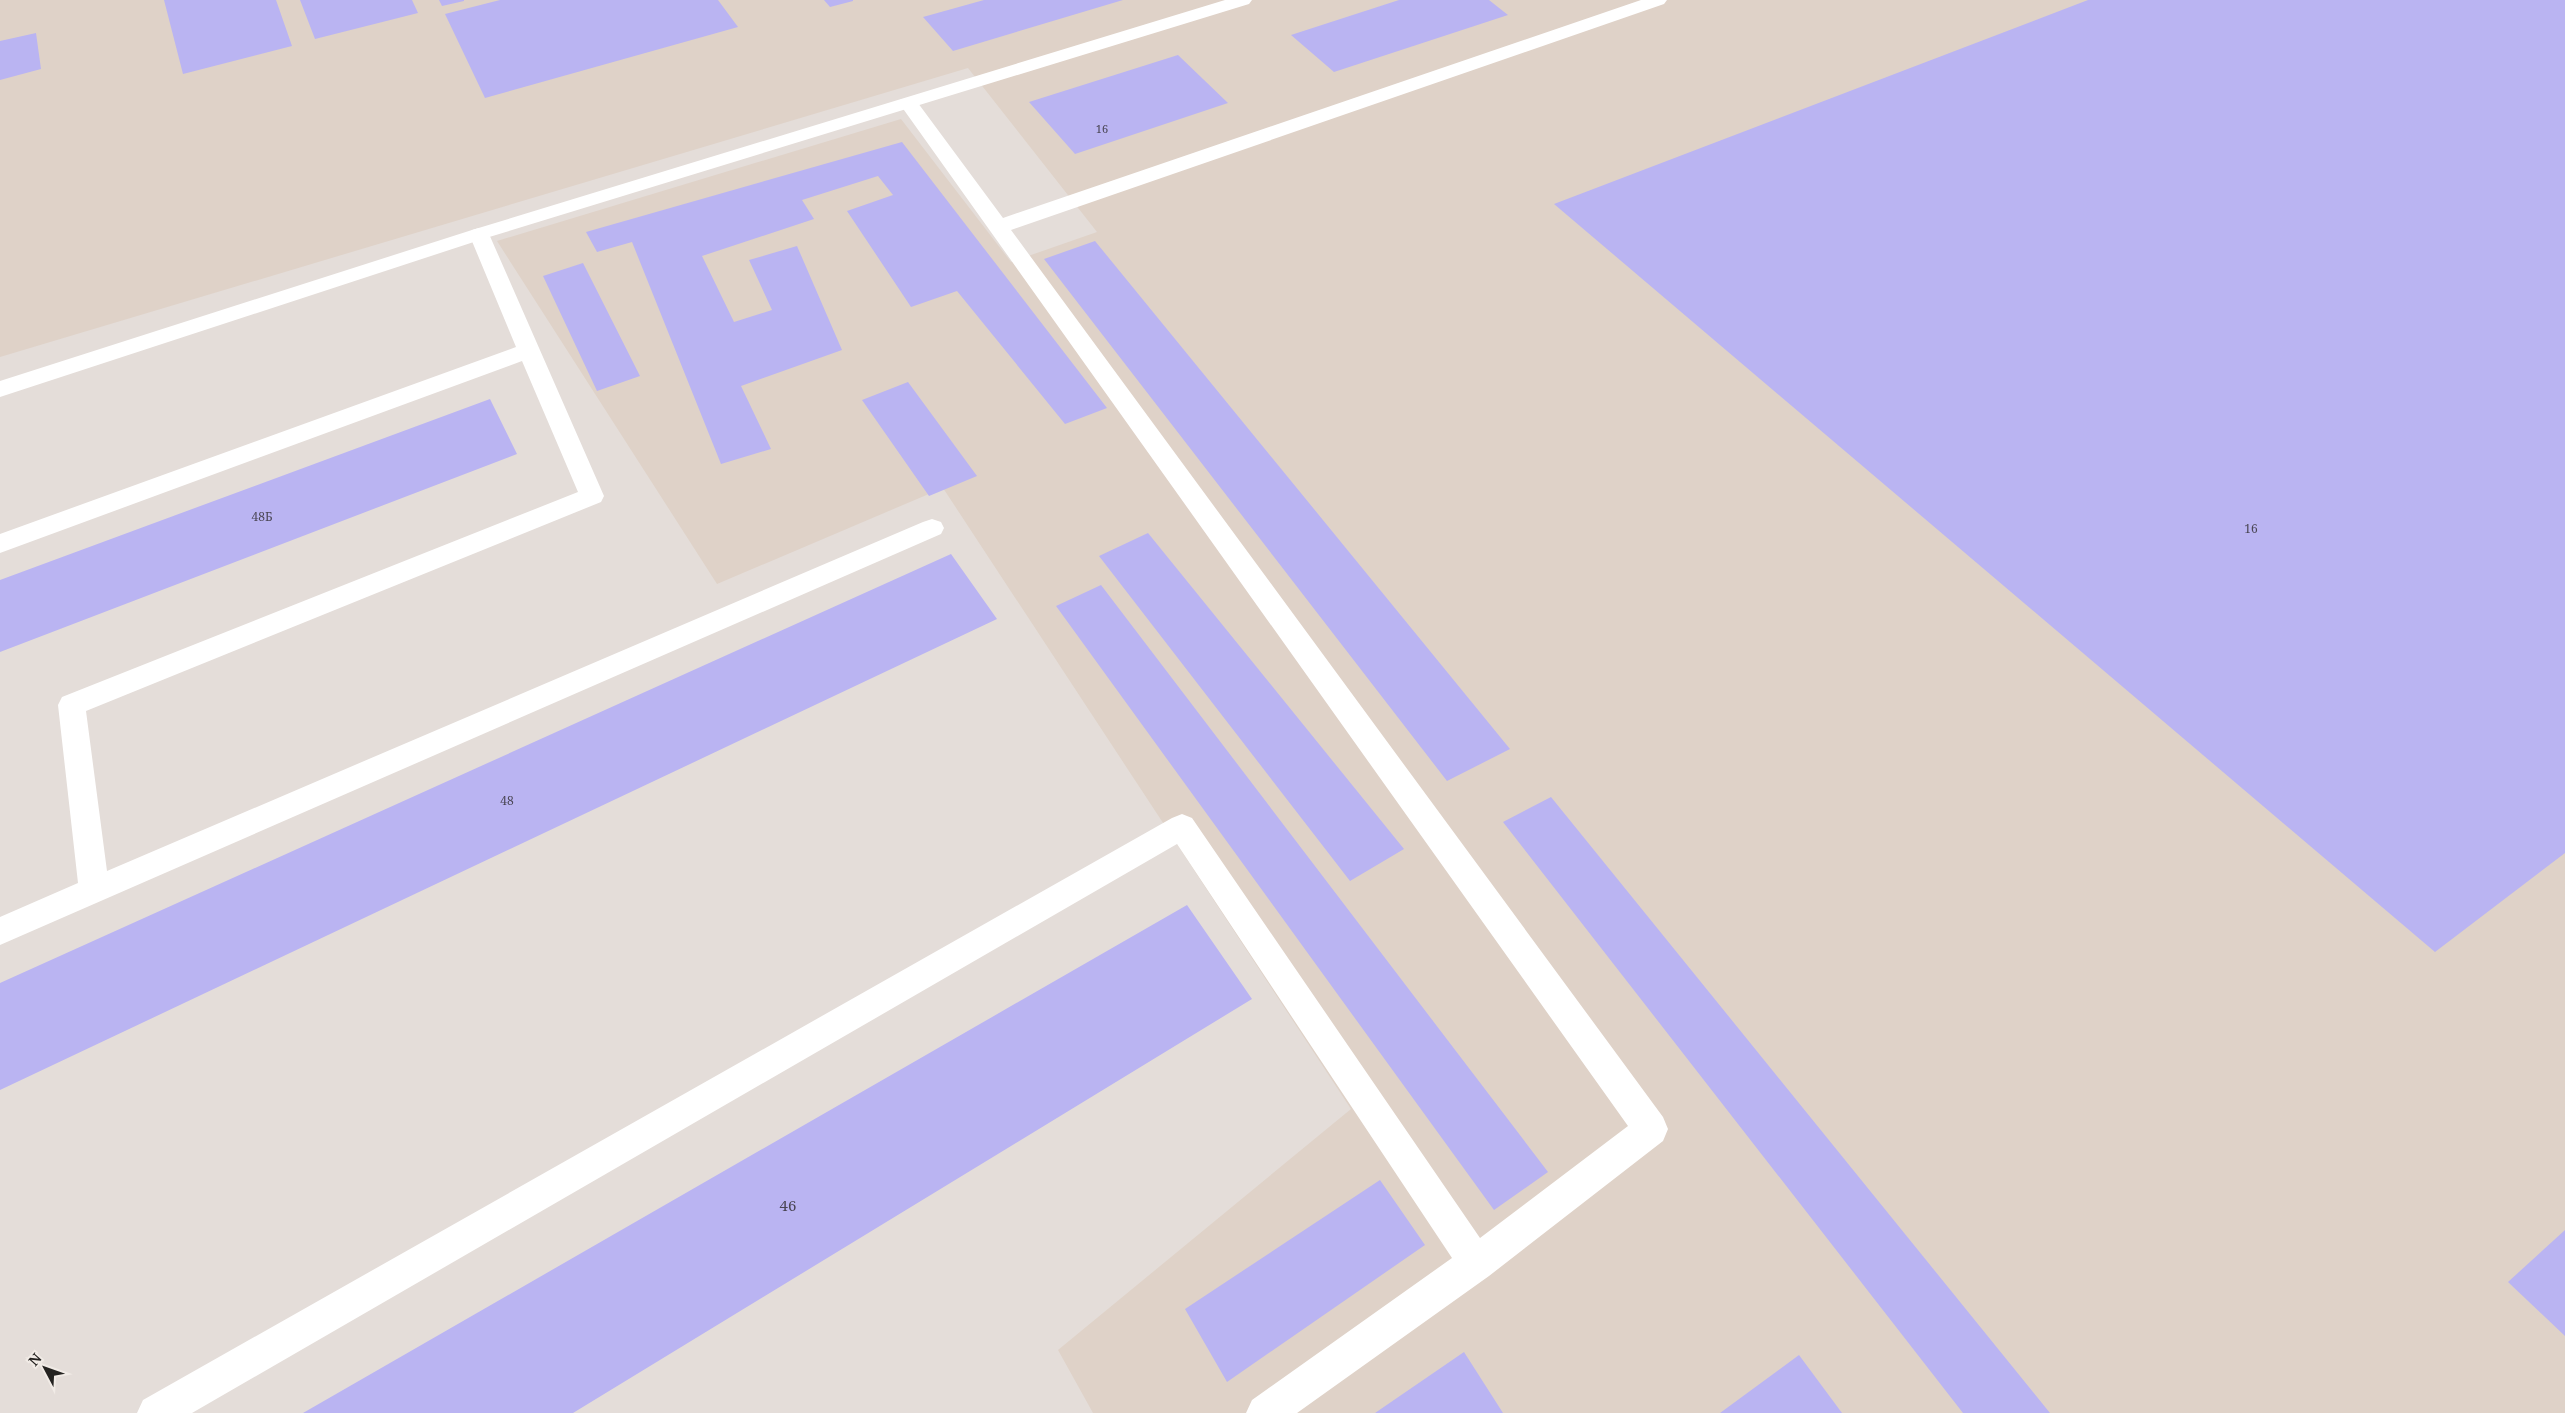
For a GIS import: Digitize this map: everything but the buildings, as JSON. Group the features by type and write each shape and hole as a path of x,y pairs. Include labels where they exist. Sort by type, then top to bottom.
{"street":[{"path":"0,389 479,234 1243,0"},
{"path":"998,227 1658,0"},
{"path":"908,103 1651,1129 1476,1263 1265,1413"},
{"path":"94,890 72,705 592,496 479,234"},
{"path":"0,544 530,350"},
{"path":"0,931 932,528"},
{"path":"156,1413 1182,827 1476,1263"}],"shaded area":[{"path":"0,0 2565,0 2565,1413 1093,1413 1058,1350 1351,1109 943,488 717,584 497,241 901,119 1011,262 1097,232 968,68 0,357"}]}
